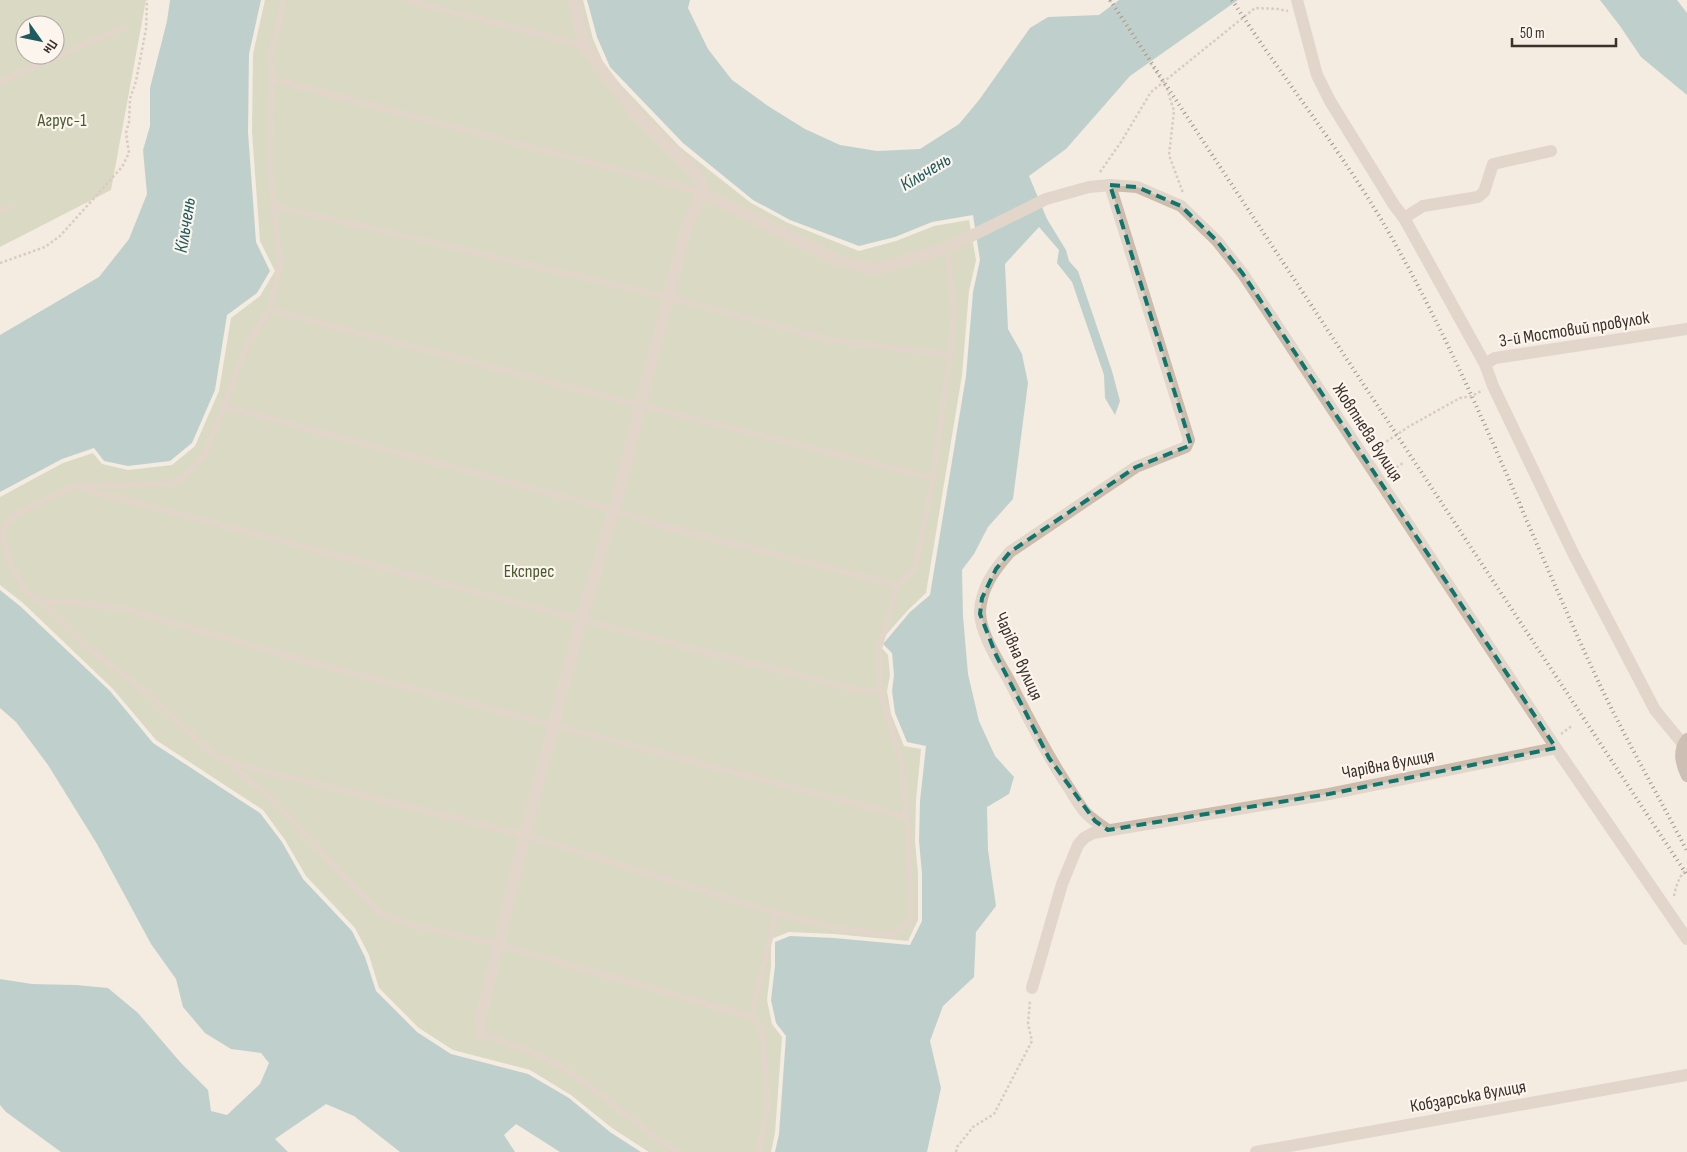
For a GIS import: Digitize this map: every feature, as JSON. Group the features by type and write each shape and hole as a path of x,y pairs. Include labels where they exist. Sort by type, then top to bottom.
{"street":[{"path":"481,1034 480,1020 524,834 614,510 686,228 702,192 699,177 633,111 584,46 574,0"},
{"name":"3-й Мостовий провулок","path":"1297,0 1317,75 1330,101 1394,205 1404,218 1486,364 1495,358 1687,329"},
{"path":"1404,218 1423,206 1478,197 1484,192 1493,164 1551,151"},
{"name":"Чарівна вулиця","path":"1108,830 1084,810 1049,758 984,630 980,614 982,598 987,584 996,568 1010,552 1136,467 1186,447 1189,440 1110,186"},
{"name":"Жовтнева вулиця","path":"702,192 837,260 875,270 947,248 1046,199 1089,187 1137,187 1181,206 1217,241 1243,274 1364,458 1558,742 1687,939"},
{"path":"1486,364 1493,386 1573,553 1655,710 1685,741 1681,760 1687,776"},
{"name":"Чарівна вулиця","path":"1032,988 1062,884 1078,845 1084,838 1093,833 1329,794 1558,742"},
{"name":"Кобзарська вулиця","path":"1256,1152 1687,1075"}],"lane":[{"path":"284,0 270,58 272,79 270,171 280,263 270,310 247,345 206,453 187,474 171,484 75,486 20,512 6,523 2,538 12,568 27,593 41,601 87,647 147,693 210,752 227,761 276,803 381,914 412,925 497,944 751,1017 762,1028 768,1105 759,1152"},
{"path":"406,0 584,46"},
{"path":"0,82 124,28"},
{"path":"272,79 702,192"},
{"path":"275,206 668,297 830,340 950,355"},
{"path":"0,212 9,208"},
{"path":"227,761 524,834 776,913 836,928 891,935 911,920 907,817 901,762 880,690 880,649 897,585 915,567 933,478 954,313 947,248"},
{"path":"270,310 933,478"},
{"path":"223,406 614,510 660,525 897,585"},
{"path":"75,486 701,652 862,691 880,690"},
{"path":"41,601 72,602 124,609 300,659 907,817"},
{"path":"751,1017 776,913"},
{"path":"481,1034 532,1052 565,1069 658,1140 677,1152"}],"path":[{"path":"0,263 44,247 60,236 122,167 129,153 126,134 129,122 130,99 136,81 146,29 147,0"},
{"path":"1110,0 1167,89 1174,111 1169,155 1182,188 1186,211"},
{"path":"1089,187 1121,142 1152,92 1255,8 1278,9 1301,15"},
{"path":"1364,458 1408,428 1460,398 1472,396 1493,386"},
{"path":"1390,472 1403,463"},
{"path":"1558,742 1574,725"},
{"path":"1669,913 1676,885 1687,869"},
{"path":"956,1152 957,1147 973,1127 994,1114 1032,1041 1028,1024 1032,988"}],"highlighted area":[{"path":"1110,185 1137,187 1181,206 1217,241 1243,274 1556,748 1329,794 1108,830 1095,821 1049,758 996,655 980,614 982,598 996,569 1010,552 1136,467 1191,445"}],"green space":[{"name":"Агрус-1","path":"0,0 146,0 111,190 0,247"},
{"name":"Експрес","path":"265,0 583,0 593,39 606,69 680,147 751,203 788,223 859,251 896,241 934,226 969,220 976,260 969,291 962,375 926,593 878,644 888,655 890,675 887,691 891,714 904,746 921,749 916,800 915,841 918,874 918,920 908,941 789,932 771,939 771,966 767,1000 772,1024 782,1037 775,1133 771,1152 649,1152 612,1128 571,1095 530,1070 453,1050 419,1028 379,988 369,955 355,928 306,876 285,840 263,810 156,740 113,689 23,603 0,585 0,497 63,463 93,453 102,464 128,470 172,465 195,446 219,391 231,318 260,296 275,271 260,241 252,132 253,54"}],"water":[{"name":"Кільчень","path":"170,0 261,0 249,54 248,132 256,242 270,271 257,293 227,315 215,390 192,443 170,461 128,466 104,461 94,448 62,459 0,492 0,335 99,277 129,239 147,194 143,150 150,126 150,88 167,21"},
{"name":"Кільчень","path":"587,0 690,0 688,8 708,49 732,80 768,106 805,129 840,145 877,151 920,149 959,124 979,100 1030,28 1048,17 1099,15 1119,0 1238,0 1130,76 1066,149 1029,176 1047,219 1066,250 1069,261 1078,271 1112,371 1120,401 1115,415 1105,398 1104,375 1072,282 1057,263 1059,250 1039,227 1005,264 1008,329 1022,354 1028,383 1013,499 988,527 974,554 962,570 963,616 968,674 979,721 995,756 1014,777 1009,794 987,807 988,850 996,906 976,932 974,977 943,1006 930,1041 941,1088 927,1152 775,1152 779,1134 786,1036 776,1023 771,1000 775,966 775,942 790,936 910,945 922,921 922,874 919,841 920,801 926,746 907,742 895,713 892,691 894,675 892,653 883,644 910,612 930,595 966,376 973,292 980,260 973,215 932,222 895,237 859,246 790,220 753,200 683,143 610,67 597,37"},
{"path":"1600,0 1677,0 1687,13 1687,95 1641,57"},
{"path":"0,590 20,606 110,691 153,743 260,813 282,842 303,879 352,931 365,957 376,991 417,1032 451,1054 528,1074 569,1098 610,1132 641,1152 560,1152 516,1124 504,1135 515,1152 400,1152 354,1116 326,1104 275,1139 288,1152 61,1152 6,1112 0,1105 0,979 32,984 108,988 138,1013 181,1063 208,1090 211,1111 227,1115 260,1084 269,1063 261,1053 231,1049 205,1033 183,1007 176,979 151,944 97,844 48,765 16,722 0,708"}],"railway":[{"path":"1110,0 1687,875"},
{"path":"1232,0 1359,183 1397,247 1452,354 1599,683 1687,851"}]}
